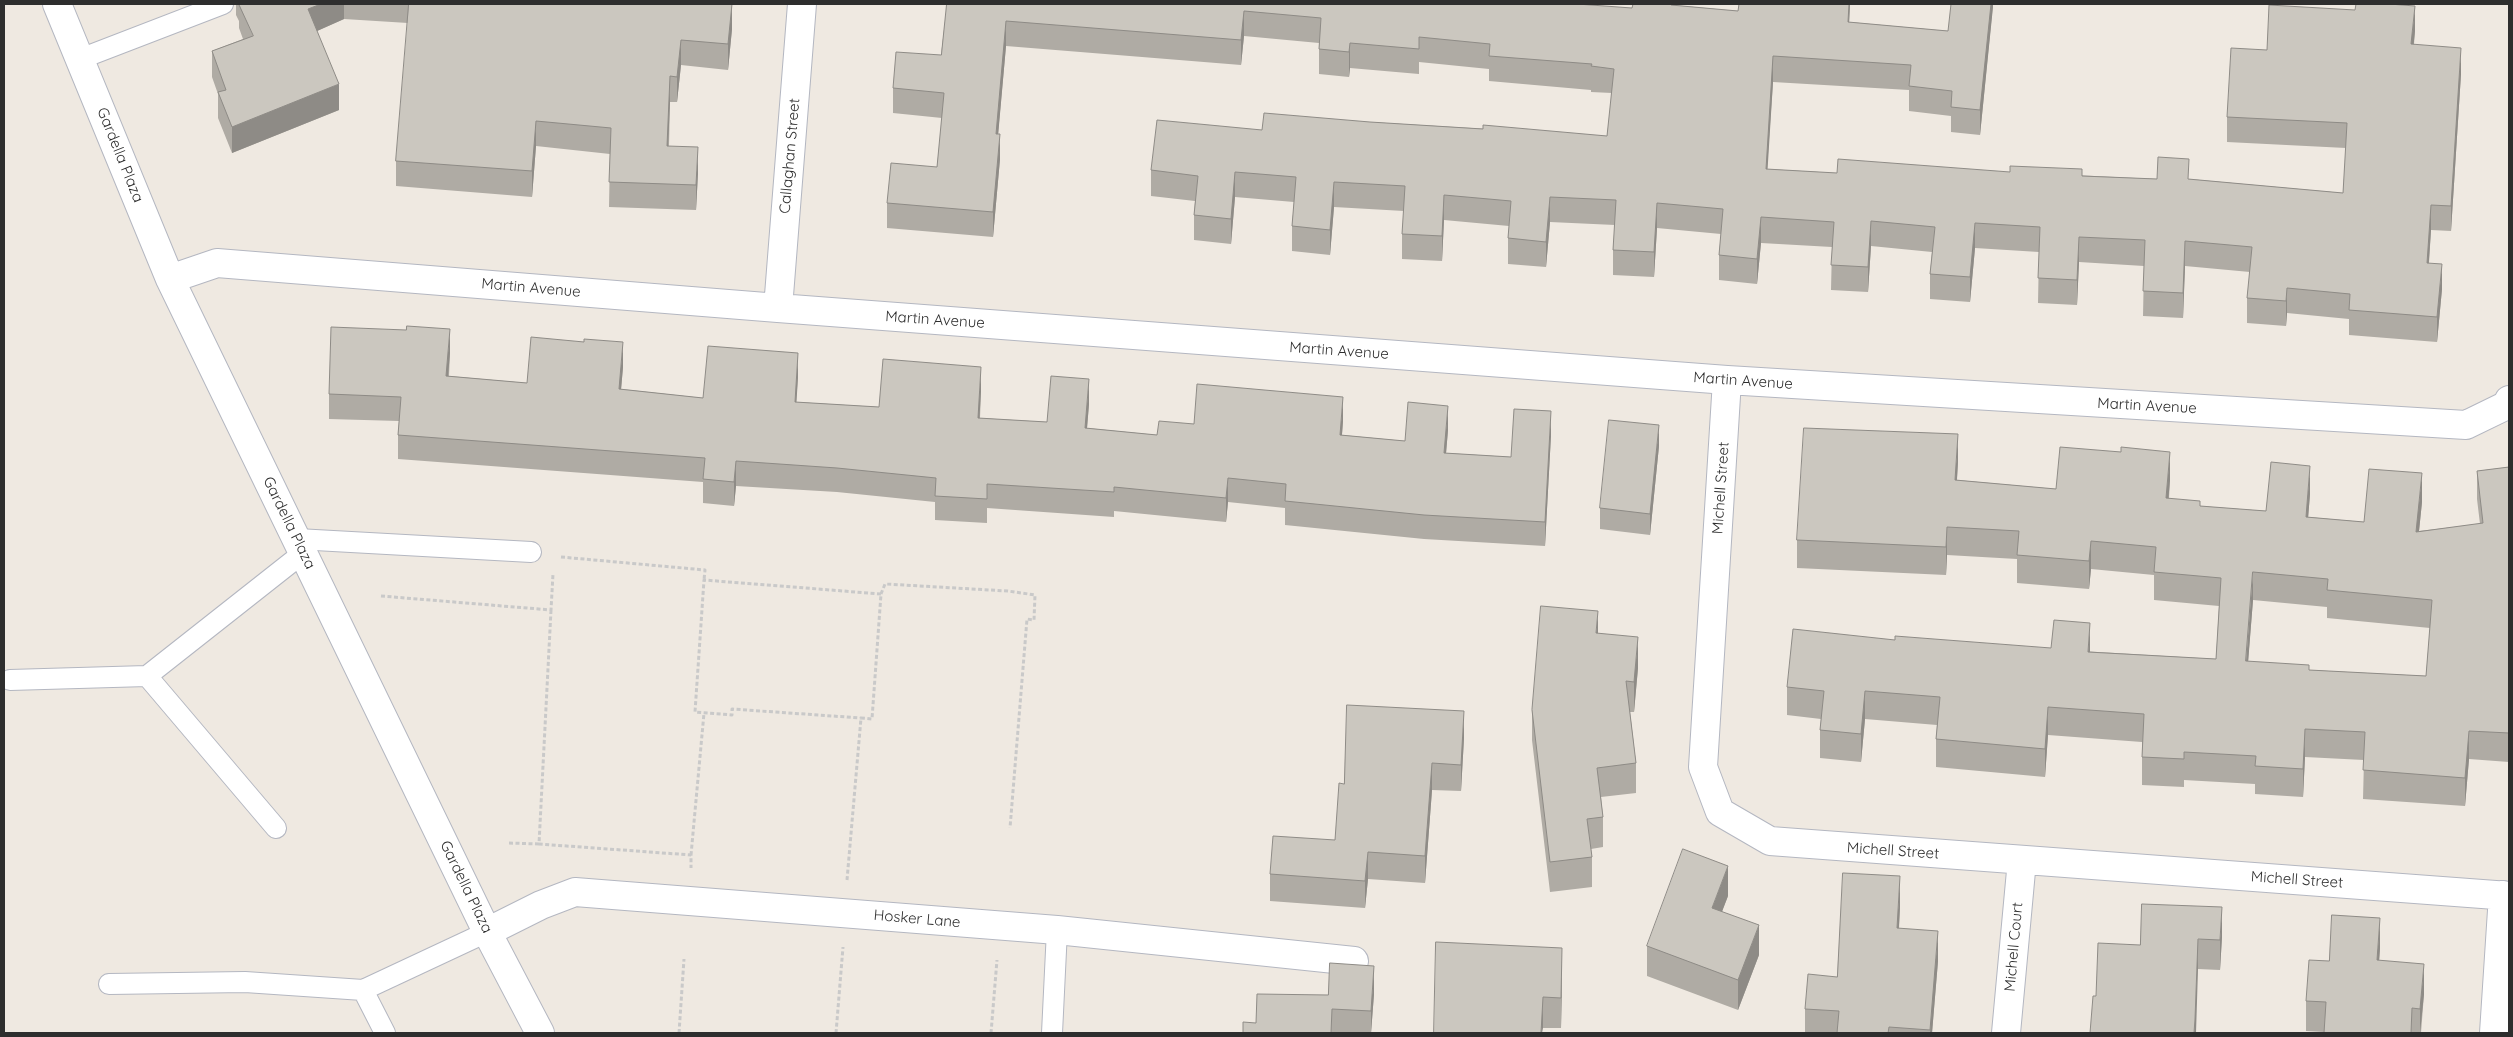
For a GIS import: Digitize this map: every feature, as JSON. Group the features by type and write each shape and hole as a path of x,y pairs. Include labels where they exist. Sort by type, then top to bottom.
{"street":[{"name":"Gardella Plaza","path":"56,4 170,278 487,932 540,1033"},
{"name":"Callaghan Street","path":"778,308 802,4"},
{"name":"Martin Avenue","path":"170,278 217,263 778,308 1727,380 2466,425 2508,402"},
{"name":"Michell Street","path":"1727,380 1703,767 1720,812 1770,841 2506,896"},
{"name":"Michell Court","path":"2006,1033 2022,860"},
{"name":"Hosker Lane","path":"487,932 541,905 574,892 1057,930 1354,961"},
{"path":"2494,1033 2506,896"}],"lane":[{"path":"80,59 223,4"},
{"path":"10,680 147,676 300,546 531,552"},
{"path":"147,676 276,828"},
{"path":"1052,1033 1057,930"},
{"path":"108,984 245,982 363,990 487,932"},
{"path":"363,990 385,1033"}],"path":[{"path":"554,557 705,570 695,712 704,713 732,715 732,709 872,719 881,594 885,584 1008,591 1035,595 1034,620 1027,619 1010,828"},
{"path":"538,844 554,566"},
{"path":"704,580 881,594"},
{"path":"380,596 551,610"},
{"path":"690,875 704,713"},
{"path":"846,885 861,718"},
{"path":"509,843 691,855"},
{"path":"836,1033 843,942"},
{"path":"991,1033 997,955"},
{"path":"679,1033 684,959"}],"building":[{"path":"239,4 321,4 308,9 339,84 232,127 218,92 226,90 212,51 253,36"},
{"path":"409,4 732,4 728,44 681,40 677,77 670,76 667,146 698,147 696,185 609,182 611,128 536,121 532,171 396,161"},
{"path":"947,4 1577,4 1632,8 1633,4 1671,4 1738,11 1739,4 1849,4 1848,22 1948,31 1951,4 1991,4 1980,110 1951,107 1952,91 1909,86 1911,65 1773,56 1766,169 1837,173 1838,159 2010,172 2010,166 2082,169 2082,176 2157,179 2158,157 2189,159 2188,179 2343,193 2347,123 2227,117 2231,48 2267,50 2269,5 2355,10 2356,4 2415,6 2411,44 2461,48 2451,206 2431,205 2427,263 2442,264 2437,317 2349,310 2350,294 2287,288 2286,301 2247,298 2252,247 2185,241 2183,293 2143,291 2145,240 2079,237 2077,280 2038,278 2040,227 1975,223 1970,277 1930,274 1935,227 1871,221 1868,267 1831,265 1834,222 1761,217 1757,259 1719,255 1723,209 1657,203 1654,252 1613,250 1616,200 1550,197 1546,242 1508,238 1511,201 1444,195 1442,236 1402,234 1405,186 1334,182 1330,230 1292,226 1296,177 1235,172 1231,219 1194,215 1198,176 1151,170 1157,120 1262,130 1264,113 1483,129 1483,125 1607,136 1614,69 1591,66 1592,64 1489,56 1490,44 1419,37 1419,49 1350,43 1349,52 1319,49 1321,18 1244,11 1241,40 1006,21 996,134 1000,134 993,212 887,203 891,163 937,167 944,93 893,88 896,52 941,55"},
{"path":"407,326 450,329 446,376 527,383 531,337 584,342 584,339 623,342 619,389 703,398 708,346 798,353 795,402 879,407 883,359 981,367 978,418 1047,422 1051,376 1089,379 1085,428 1157,435 1159,421 1194,424 1197,384 1343,397 1340,435 1405,441 1408,402 1448,406 1444,453 1511,457 1514,409 1551,411 1545,522 1424,515 1285,501 1286,484 1228,478 1226,498 1114,487 1114,492 987,484 987,499 935,496 936,478 837,468 736,461 734,482 703,479 705,458 398,435 401,397 329,394 331,327 406,330"},
{"path":"1609,420 1659,425 1650,514 1600,508"},
{"path":"1804,428 1958,434 1955,480 2056,489 2060,447 2121,452 2121,447 2170,452 2166,498 2200,501 2200,506 2266,511 2271,462 2310,466 2306,517 2364,522 2369,469 2422,473 2416,532 2483,523 2477,471 2509,467 2509,733 2469,731 2465,778 2363,770 2365,732 2305,729 2303,769 2255,766 2256,756 2184,752 2184,759 2142,757 2144,714 2048,707 2045,749 1936,739 1940,697 1865,691 1861,734 1820,730 1824,691 1787,687 1793,629 1895,640 1895,636 2051,648 2054,620 2090,623 2088,652 2216,659 2221,578 2154,572 2156,547 2091,541 2089,561 2017,555 2019,531 1947,527 1946,547 1797,540","holes":["2253,572 2328,579 2327,590 2432,600 2426,676 2309,670 2309,665 2246,661"]},
{"path":"1541,606 1598,611 1596,633 1638,637 1634,682 1626,681 1636,763 1597,768 1603,817 1587,819 1592,857 1550,862 1532,710"},
{"path":"1347,705 1464,711 1461,765 1432,763 1425,856 1368,852 1365,881 1270,874 1273,836 1335,840 1339,783 1344,784"},
{"path":"1683,849 1728,866 1712,908 1759,925 1738,980 1647,946"},
{"path":"1843,873 1900,876 1897,928 1938,931 1930,1030 1889,1027 1888,1033 1837,1033 1839,1011 1805,1009 1808,974 1837,977"},
{"path":"2142,904 2222,907 2220,940 2198,939 2194,1033 2090,1033 2093,996 2096,996 2098,943 2140,945"},
{"path":"2332,915 2380,918 2377,960 2424,964 2420,1009 2412,1008 2411,1033 2324,1033 2326,1002 2306,1001 2309,960 2329,961"},
{"path":"1436,942 1562,948 1561,998 1543,997 1541,1033 1434,1033"},
{"path":"1330,963 1374,966 1371,1011 1332,1009 1331,1033 1243,1033 1243,1022 1256,1023 1257,994 1328,995"}]}
